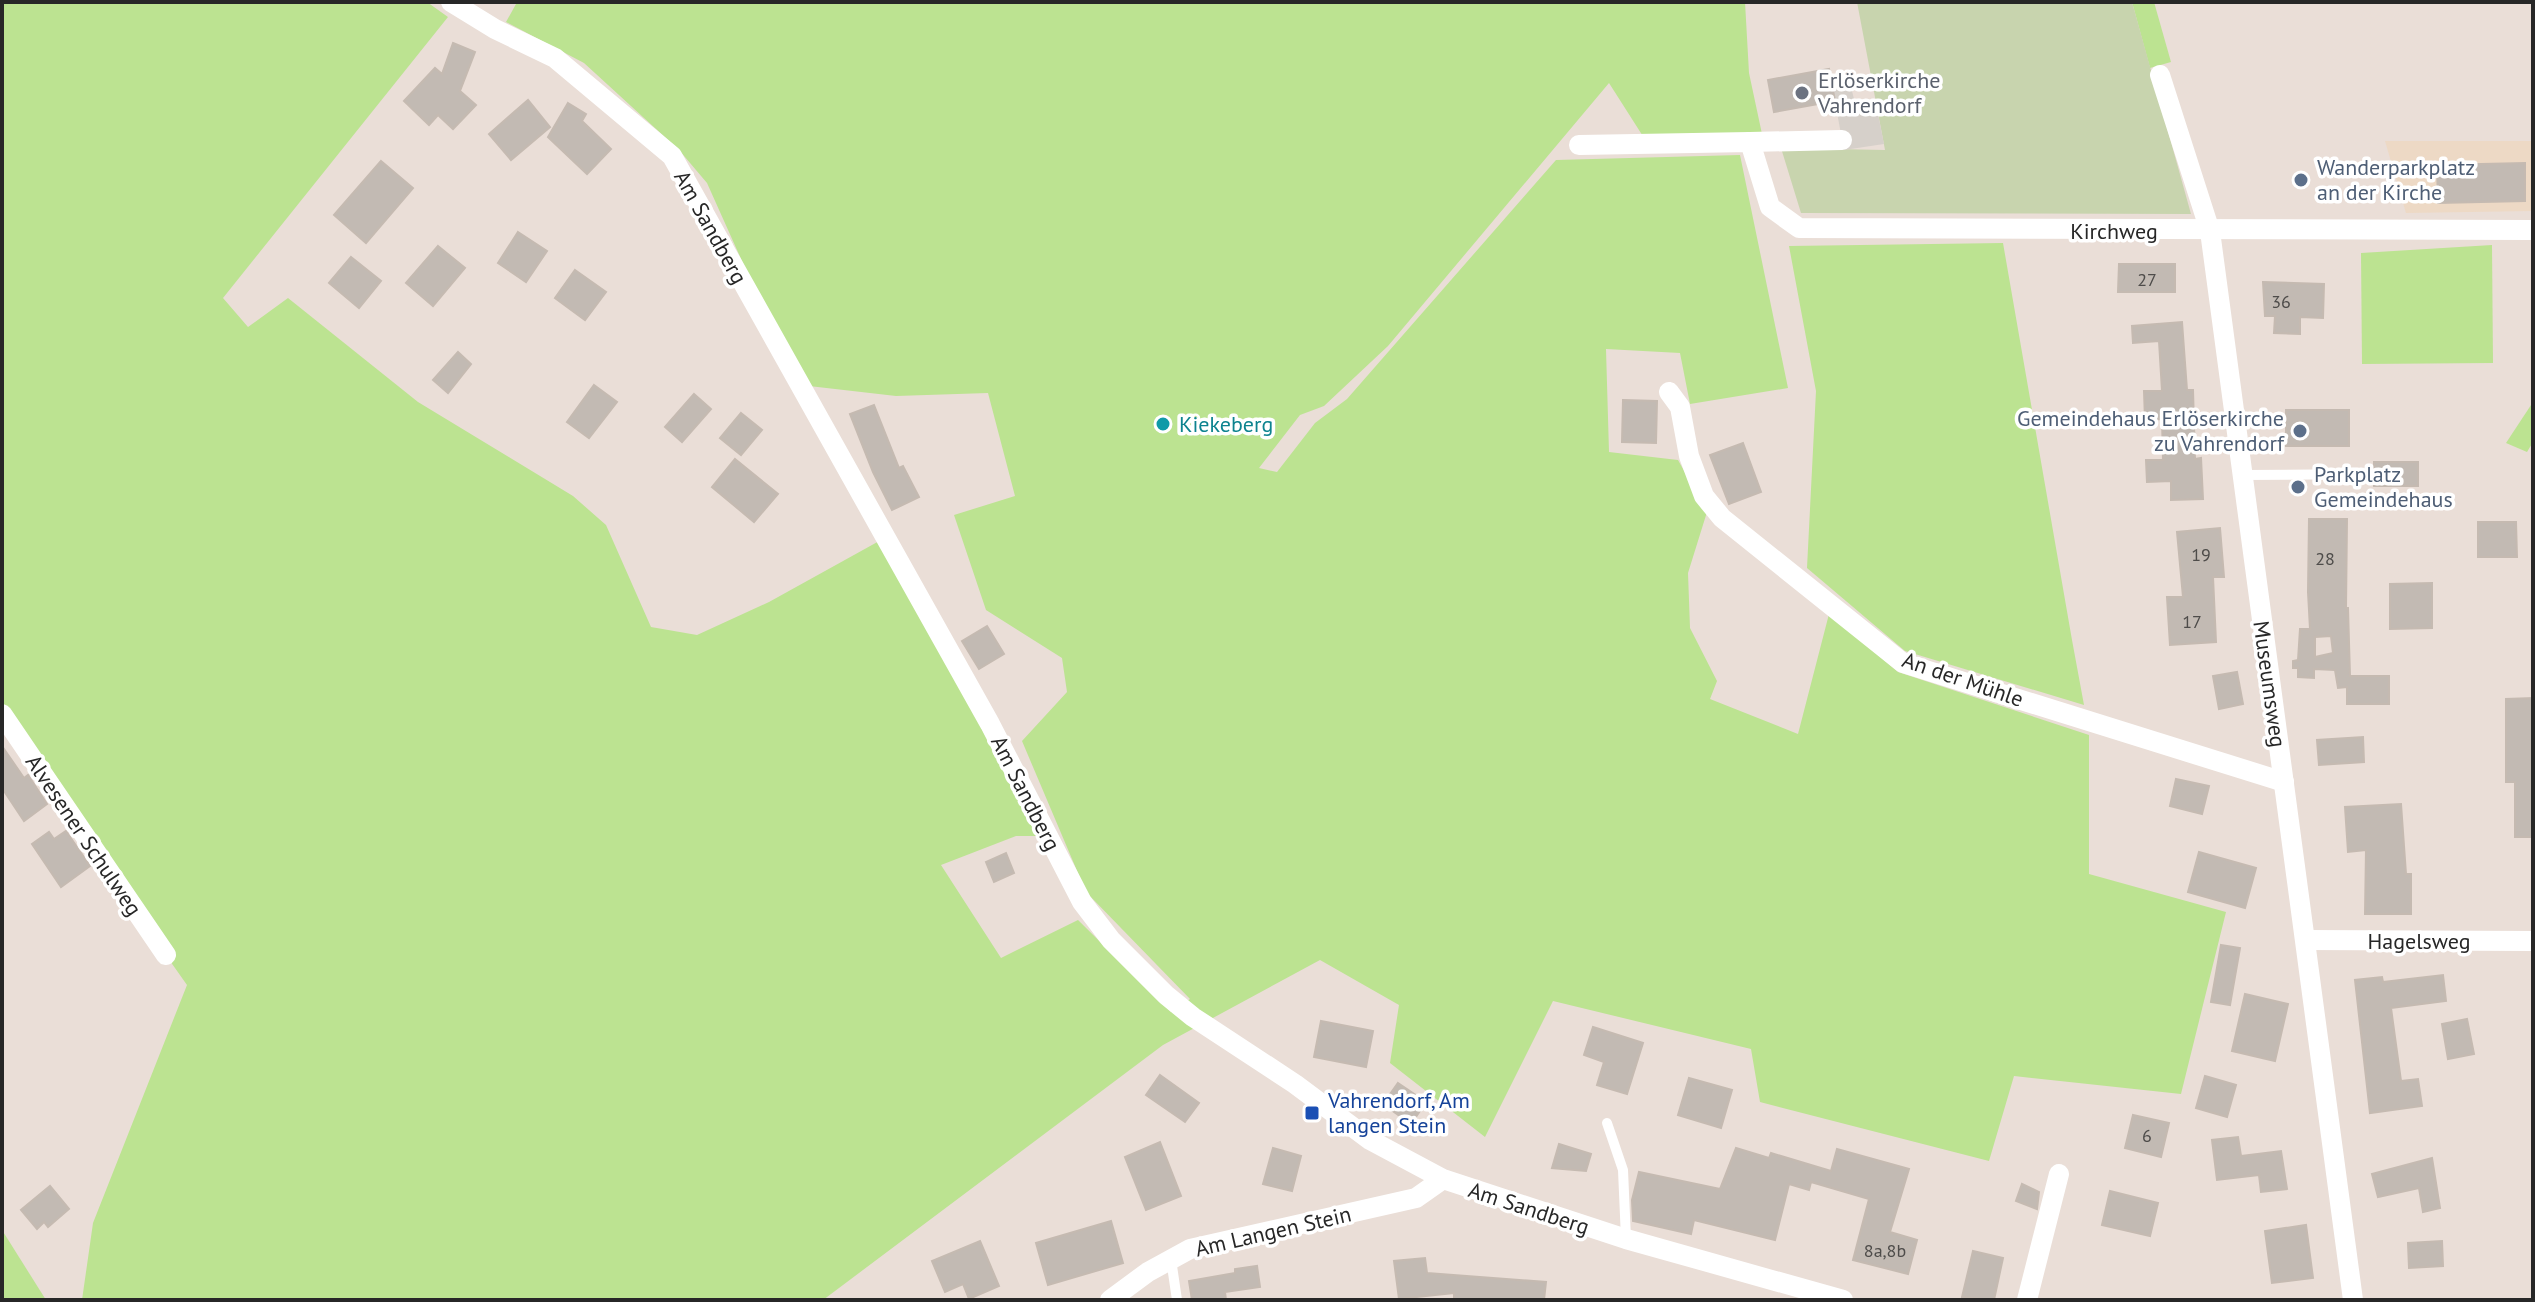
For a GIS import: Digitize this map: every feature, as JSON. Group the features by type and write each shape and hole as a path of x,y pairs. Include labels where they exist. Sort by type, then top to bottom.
{"street":[{"name":"Am Sandberg","path":"451,2 495,29 555,58 672,156 990,724 1082,902 1111,940 1166,995 1370,1140 1443,1179 1626,1239 1843,1300"},
{"name":"Museumsweg","path":"2160,75 2210,231 2353,1300"},
{"path":"1579,145 1842,140"},
{"name":"Kirchweg","path":"1750,142 1770,207 1799,228 2533,230"},
{"name":"An der Mühle","path":"1669,392 1680,407 1689,456 1704,496 1722,518 1903,663 2284,782"},
{"name":"Alvesener Schulweg","path":"2,714 166,955"},
{"name":"Hagelsweg","path":"2306,940 2533,941"},
{"path":"2027,1300 2059,1174"},
{"name":"Am Langen Stein","path":"1110,1300 1190,1249 1416,1198 1443,1179"}],"lane":[{"path":"2242,475 2366,474"},
{"path":"1607,1123 1623,1170 1626,1239"},
{"path":"1171,1259 1177,1300"}],"shaded area":[{"path":"1850,83 1856,107 1877,109 1884,144 1844,150 1832,86"},
{"path":"2385,141 2533,141 2533,211 2406,213"}],"green space":[{"path":"2,2 427,2 448,17 223,298 248,327 288,298 418,402 573,496 606,525 651,627 697,635 769,602 881,540 1041,836 1016,836 941,865 1001,958 1078,920 1171,1012 1190,999 1086,892 1022,741 1067,692 1062,658 986,610 954,515 1015,496 988,393 896,396 809,386 776,337 707,183 679,150 584,63 506,22 516,4 513,2 1745,2 1749,73 1762,134 1646,141 1609,83 1388,346 1324,406 1300,415 1259,468 1277,472 1315,423 1347,399 1556,160 1740,155 1788,388 1690,404 1680,353 1606,349 1609,452 1678,460 1707,512 1688,573 1690,628 1717,681 1710,699 1798,734 1829,614 1898,672 2089,735 2089,874 2226,912 2181,1094 2014,1076 1989,1161 1760,1102 1751,1049 1553,1001 1485,1137 1390,1063 1399,1005 1320,960 1163,1045 823,1300 82,1300 93,1223 187,985 2,723"},
{"path":"1857,2 2132,2 2191,214 1801,213 1781,148 1885,150"},
{"path":"2132,2 2154,2 2171,62 2150,68"},
{"path":"2003,243 2084,705 1905,651 1807,568 1816,391 1789,246"},
{"path":"2492,245 2493,363 2362,364 2361,253"},
{"path":"2533,402 2533,442 2527,452 2506,443"},
{"path":"2,1230 46,1300 2,1300"}],"building":[{"path":"453,43 475,52 460,91 476,105 453,129 438,115 429,125 404,101 435,68 442,74"},
{"name":"Erlöserkirche Vahrendorf","path":"1829,69 1835,101 1774,112 1768,80"},
{"path":"528,100 550,127 511,160 489,134"},
{"path":"568,103 586,114 582,121 611,149 587,174 548,137"},
{"path":"381,161 413,188 366,243 334,215"},
{"path":"2525,163 2525,201 2438,203 2437,165"},
{"path":"518,232 547,251 526,282 498,263"},
{"path":"438,246 465,268 433,306 406,283"},
{"path":"351,257 381,281 359,308 329,283"},
{"path":"2119,264 2175,264 2175,292 2118,292"},
{"path":"575,270 606,292 585,320 555,298"},
{"path":"2263,282 2324,284 2323,318 2300,317 2300,334 2274,333 2275,316 2265,316"},
{"path":"2182,322 2187,390 2193,390 2195,459 2201,458 2203,499 2171,500 2171,481 2147,482 2146,460 2163,460 2162,419 2145,420 2144,391 2162,391 2159,341 2133,343 2132,326"},
{"path":"458,352 471,364 448,393 433,380"},
{"path":"594,385 617,402 589,438 567,422"},
{"path":"694,394 711,409 682,442 665,427"},
{"path":"1623,400 1657,401 1656,443 1622,442"},
{"path":"874,405 899,468 903,466 919,497 892,510 850,414"},
{"path":"2286,410 2349,410 2349,446 2286,446"},
{"path":"741,413 762,430 741,455 720,438"},
{"path":"1743,443 1761,492 1729,504 1710,455"},
{"path":"735,459 778,494 754,522 712,487"},
{"path":"2374,462 2418,462 2418,486 2374,486"},
{"path":"2309,519 2347,519 2346,608 2350,676 2389,676 2389,704 2347,704 2347,687 2338,688 2335,670 2314,669 2314,678 2298,677 2298,668 2293,668 2293,661 2298,660 2300,629 2310,629","holes":["2331,636 2333,653 2315,657 2315,637"]},
{"path":"2478,522 2516,522 2517,557 2478,557"},
{"path":"2220,528 2224,577 2213,577 2216,642 2170,645 2167,597 2183,597 2177,532"},
{"path":"2432,583 2432,628 2390,629 2390,584"},
{"path":"987,626 1004,654 979,669 962,641"},
{"path":"2237,672 2243,704 2219,709 2213,676"},
{"path":"2533,698 2533,837 2515,837 2515,782 2506,782 2506,699"},
{"path":"2363,737 2364,762 2319,765 2317,740"},
{"path":"2,746 24,778 28,775 47,804 24,821 2,788"},
{"path":"2176,779 2209,786 2202,814 2170,806"},
{"path":"2401,804 2406,874 2411,874 2411,914 2365,914 2366,850 2348,852 2345,807"},
{"path":"66,831 90,866 61,887 32,844 49,832 54,839"},
{"path":"2199,852 2256,868 2245,908 2188,892"},
{"path":"1006,853 1014,873 994,882 986,862"},
{"path":"2221,945 2240,948 2230,1005 2211,1002"},
{"path":"2443,975 2446,1001 2391,1008 2401,1081 2418,1079 2422,1106 2370,1113 2355,980 2382,977 2383,982"},
{"path":"2245,994 2288,1004 2275,1061 2232,1051"},
{"path":"2467,1019 2474,1054 2448,1059 2442,1024"},
{"path":"1321,1021 1373,1031 1366,1067 1314,1057"},
{"path":"1593,1027 1643,1043 1627,1094 1597,1085 1604,1062 1584,1055"},
{"path":"1160,1075 1199,1103 1185,1122 1146,1095"},
{"path":"2205,1076 2236,1085 2227,1117 2196,1108"},
{"path":"1689,1078 1732,1090 1721,1128 1678,1115"},
{"path":"1398,1083 1426,1102 1411,1124 1383,1104"},
{"path":"2133,1115 2169,1123 2161,1157 2125,1148"},
{"path":"2238,1137 2241,1156 2281,1151 2287,1189 2261,1192 2259,1175 2217,1180 2212,1140"},
{"path":"1160,1142 1181,1196 1146,1210 1125,1157"},
{"path":"1559,1144 1591,1154 1586,1171 1552,1168"},
{"path":"1273,1148 1301,1156 1292,1191 1263,1184"},
{"path":"1736,1148 1769,1158 1771,1153 1831,1171 1837,1149 1909,1169 1890,1232 1917,1240 1908,1274 1853,1260 1869,1199 1811,1182 1809,1190 1789,1184 1775,1240 1694,1220 1691,1234 1633,1221 1632,1200 1639,1172 1720,1189"},
{"path":"2432,1158 2440,1208 2423,1212 2419,1188 2378,1197 2372,1174"},
{"path":"2022,1184 2039,1192 2037,1209 2016,1201"},
{"path":"50,1186 69,1209 48,1227 44,1222 37,1229 21,1210"},
{"path":"2110,1191 2158,1203 2150,1236 2102,1225"},
{"path":"1111,1221 1123,1263 1048,1285 1036,1243"},
{"path":"2306,1225 2313,1278 2272,1283 2265,1231"},
{"path":"980,1241 999,1286 969,1299 963,1284 945,1292 932,1261"},
{"path":"2442,1241 2443,1266 2409,1268 2408,1243"},
{"path":"1973,1251 2003,1258 1994,1300 1962,1297"},
{"path":"1425,1258 1427,1273 1546,1282 1544,1300 1454,1300 1454,1293 1399,1299 1394,1261"},
{"path":"1257,1266 1260,1287 1225,1292 1226,1300 1192,1300 1189,1281"}],"place":[{"name":"Erlöserkirche Vahrendorf","path":"1802,93"},
{"name":"Wanderparkplatz an der Kirche","path":"2301,180"},
{"name":"Kiekeberg","path":"1163,424"},
{"name":"Gemeindehaus Erlöserkirche zu Vahrendorf","path":"2300,431"},
{"name":"Parkplatz Gemeindehaus","path":"2298,487"},
{"name":"Vahrendorf, Am langen Stein","path":"1312,1113"}]}
